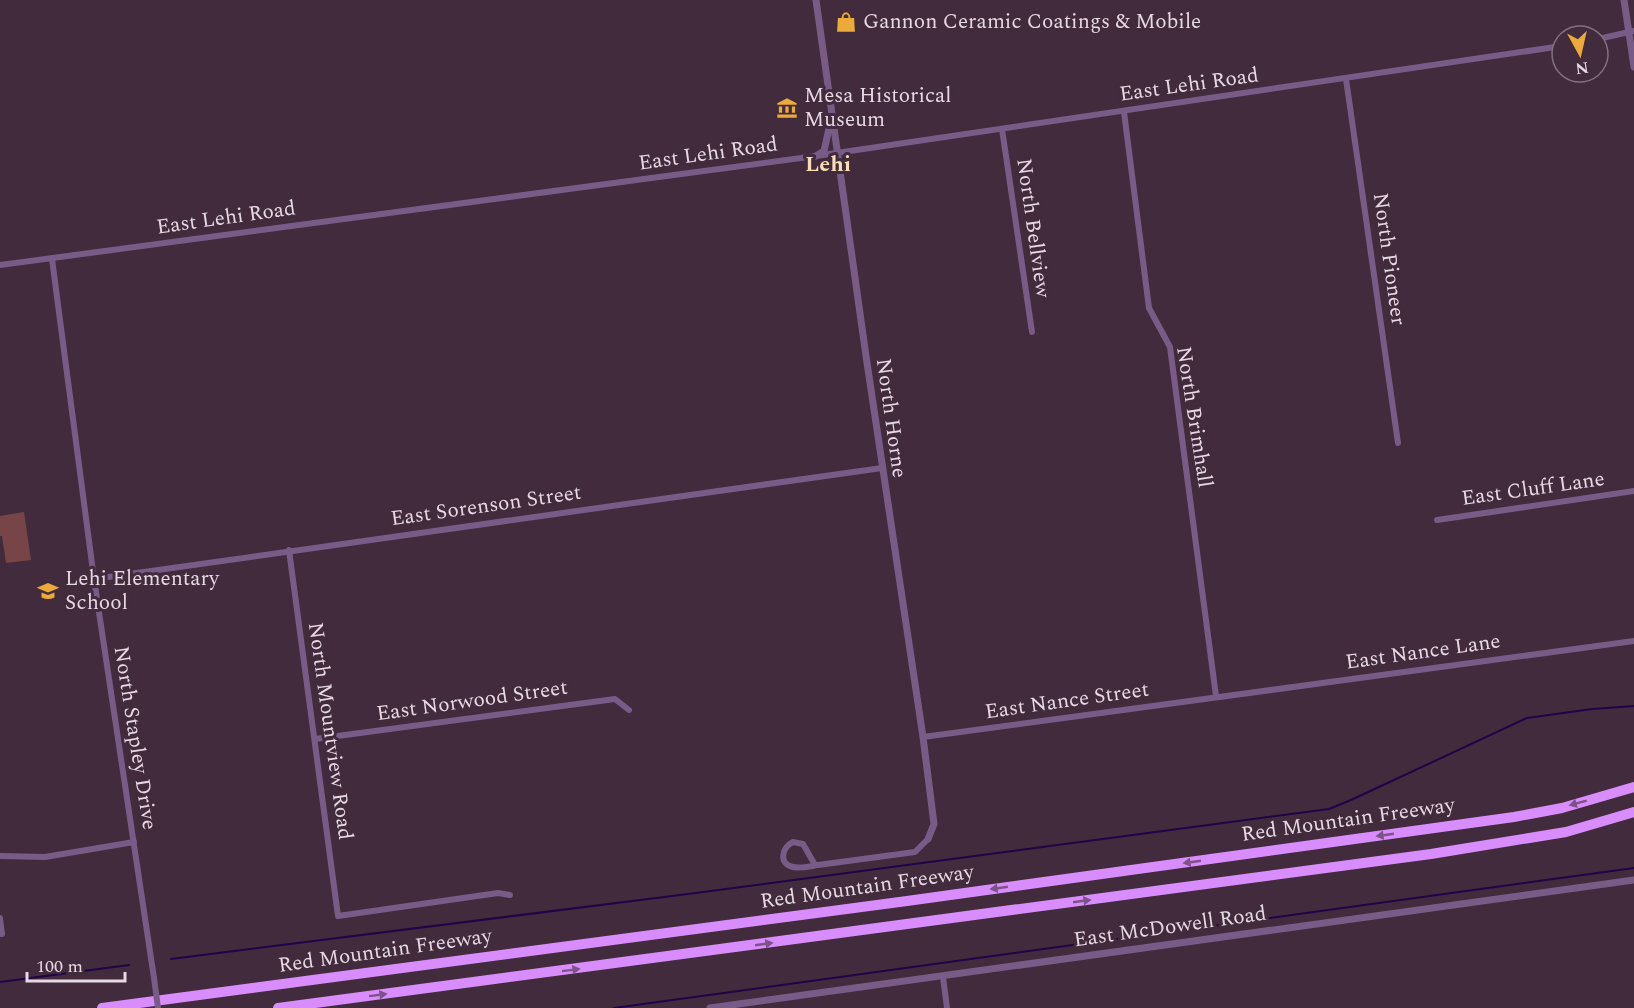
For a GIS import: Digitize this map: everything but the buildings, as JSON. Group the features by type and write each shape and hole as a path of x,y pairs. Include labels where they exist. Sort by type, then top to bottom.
{"highway":[{"name":"Red Mountain Freeway","path":"102,1008 895,903 1514,817 1562,808 1634,788"},
{"name":"Red Mountain Freeway","path":"278,1008 1431,854 1566,832 1634,812"}],"street":[{"name":"North Horne","path":"816,0 882,468 923,737 934,824 927,839"},
{"path":"1624,0 1631,31 1634,68"},
{"path":"1610,36 1631,31"},
{"name":"East Lehi Road","path":"0,265 816,156 1550,48"},
{"name":"North Pioneer","path":"1347,79 1398,443"},
{"path":"816,156 824,151 828,141 830,103"},
{"name":"North Brimhall","path":"1124,112 1149,308 1170,347 1216,696"},
{"name":"North Bellview","path":"1002,129 1032,332"},
{"name":"North Stapley Drive","path":"51,259 94,579 158,1008"},
{"name":"East Sorenson Street","path":"94,579 882,468"},
{"name":"East Cluff Lane","path":"1437,520 1634,491"},
{"name":"North Mountview Road","path":"289,550 338,916 498,893 510,895"},
{"name":"East Nance Lane","path":"1216,696 1634,641"},
{"name":"East Nance Street","path":"923,737 1216,696"},
{"name":"East Norwood Street","path":"315,739 615,699 629,710"},
{"path":"815,865 803,844 793,842 785,848 783,857 789,866 796,867 815,865 915,852 927,839"},
{"path":"0,856 45,857 134,843"},
{"name":"East McDowell Road","path":"710,1008 754,1005 1182,941 1634,880"},
{"path":"0,918 2,934"},
{"path":"943,977 947,1008"}],"shaded area":[{"path":"24,512 31,560 6,563 2,536 0,536 0,516"}],"waterway":[{"path":"171,959 688,894 1329,809 1527,718 1634,706"},
{"path":"614,1008 1634,868"},
{"path":"0,982 129,965"}],"place":[{"name":"Gannon Ceramic Coatings & Mobile","path":"846,22"},
{"name":"Mesa Historical Museum","path":"787,108"},
{"name":"Lehi Elementary School","path":"48,591"}],"district":[{"name":"Lehi","path":"828,164"}]}
